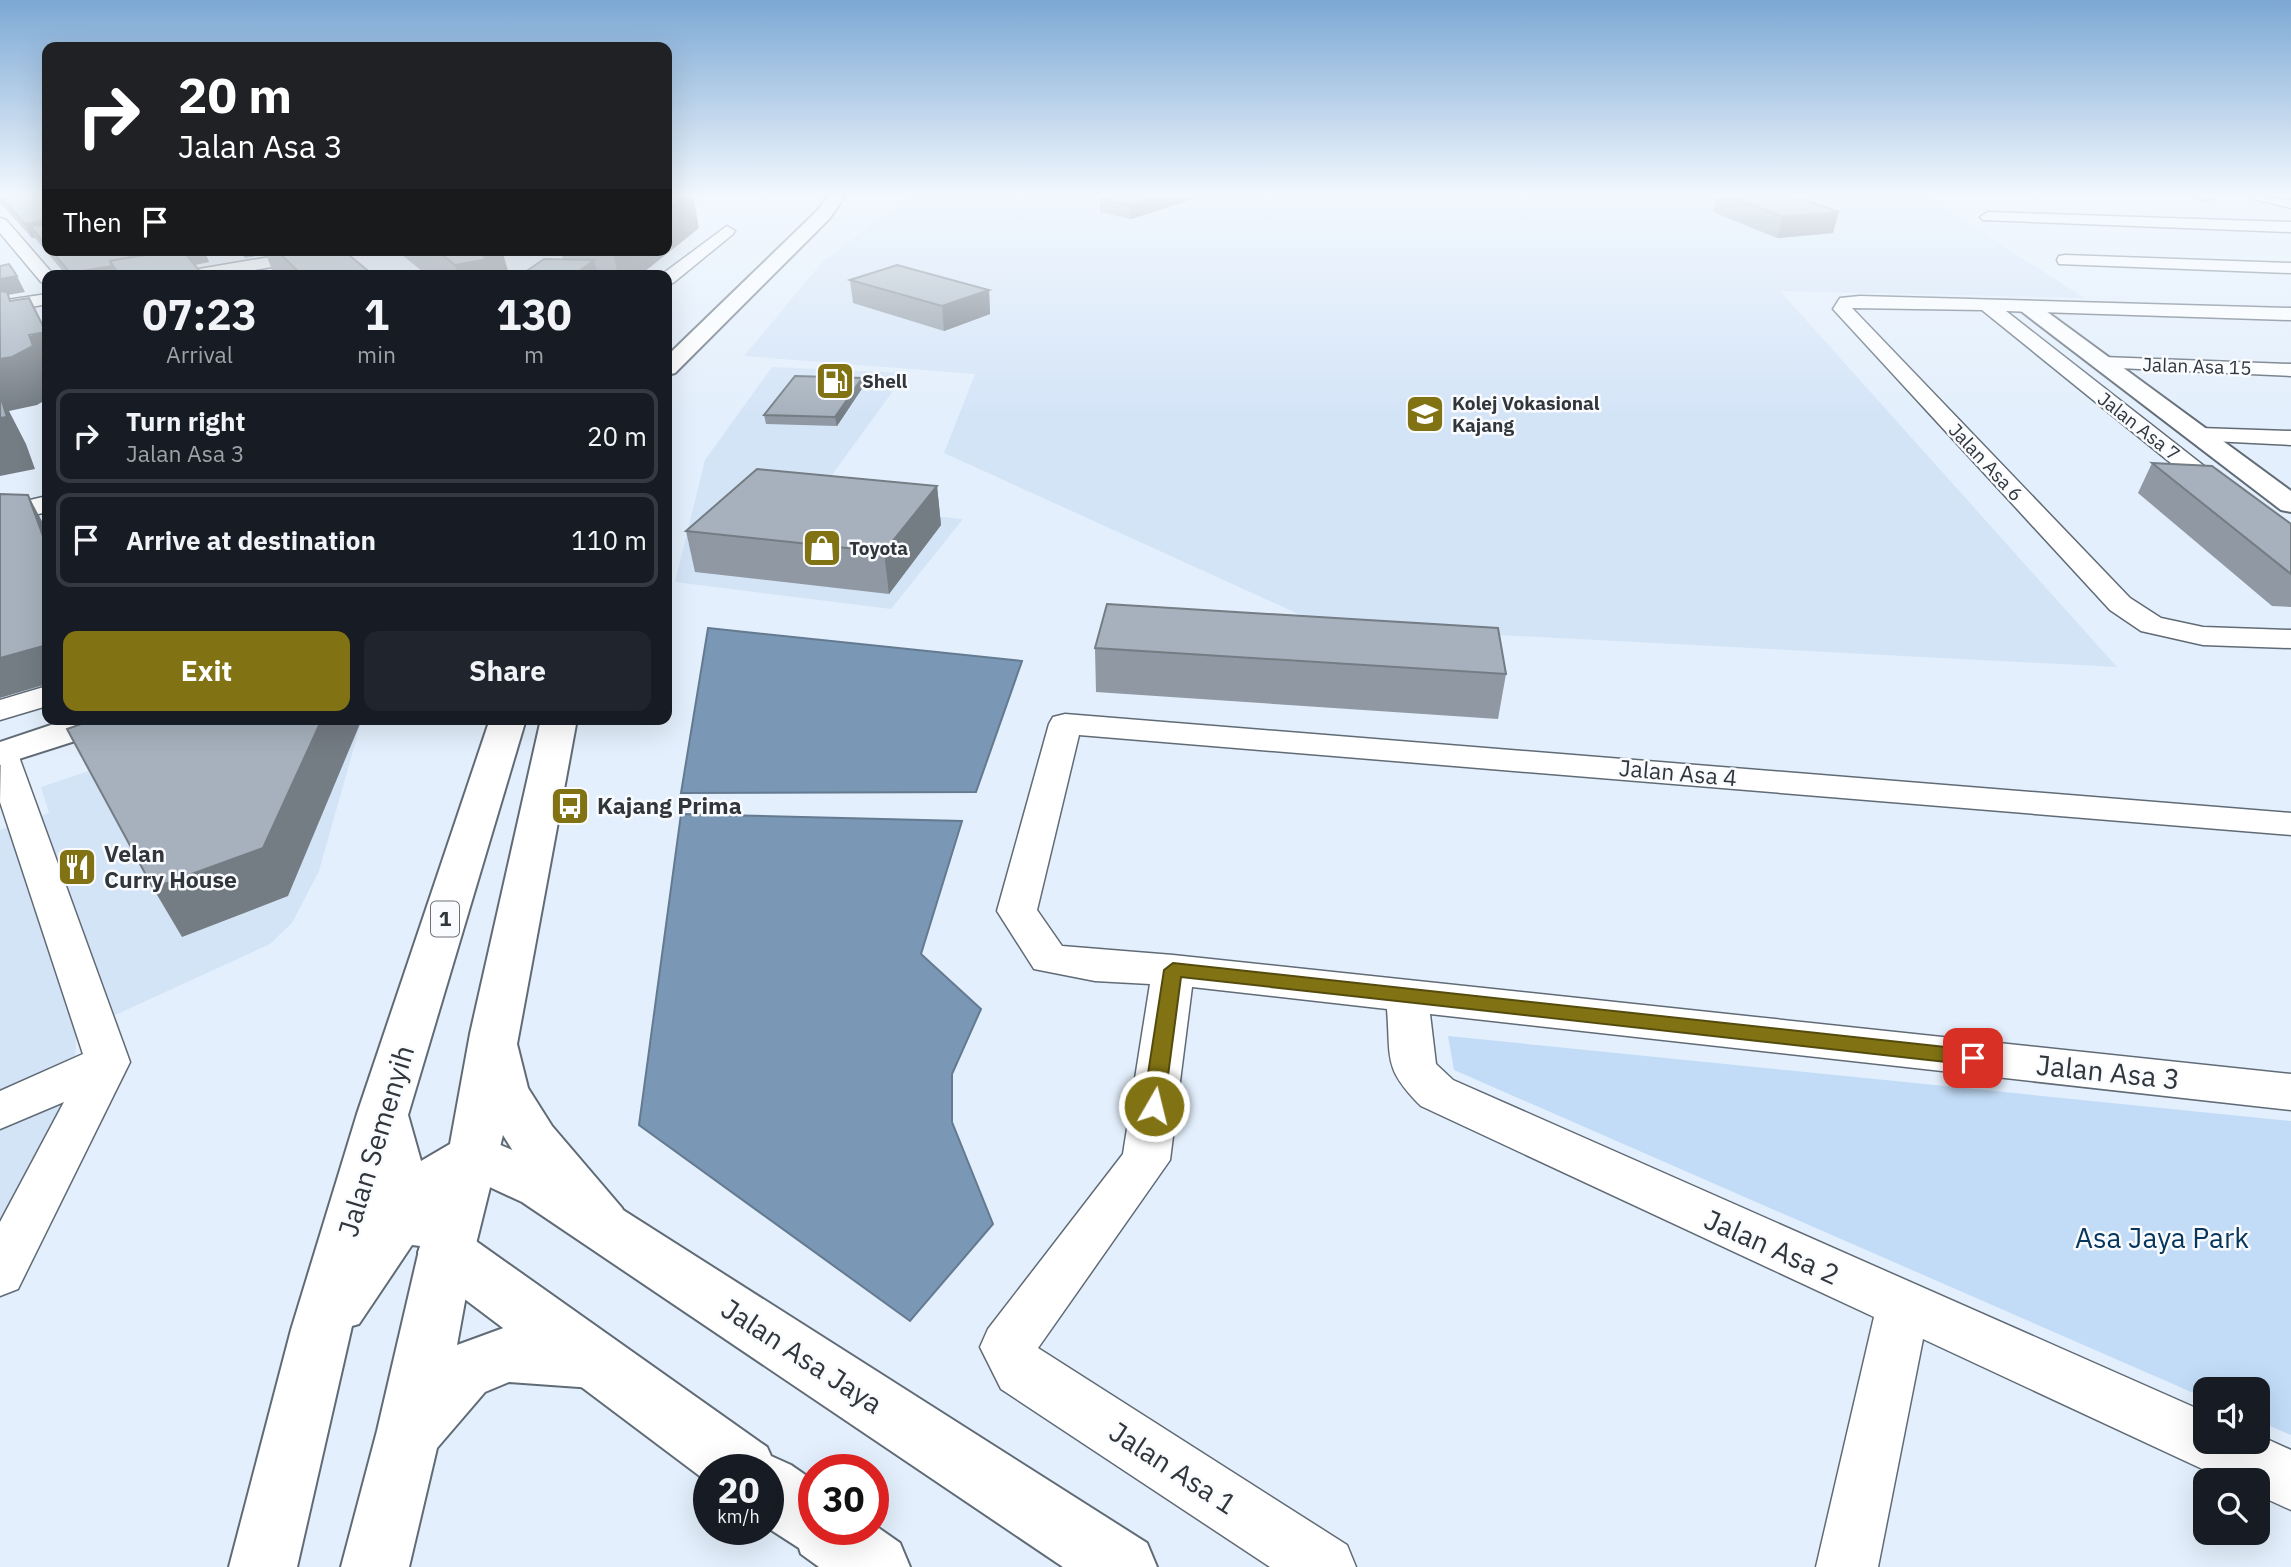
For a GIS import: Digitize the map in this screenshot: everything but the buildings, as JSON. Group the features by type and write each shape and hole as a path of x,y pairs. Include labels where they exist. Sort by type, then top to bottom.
{"main road":[{"path":"672,363 768,269"},
{"name":"Jalan Asa 7","path":"2028,307 2103,363 2204,423 2242,436 2272,458"},
{"path":"2059,307 2186,396"},
{"name":"Jalan Asa 7","path":"2204,423 2291,504"},
{"path":"0,754 88,725"},
{"name":"Jalan Semenyih","path":"263,1567 321,1330 383,1114 506,725"},
{"path":"374,1567 410,1431 446,1252 474,1156 494,1034 558,725"},
{"path":"494,1034 504,1092 534,1140 602,1225"},
{"path":"383,1114 406,1208 446,1252 722,1454"},
{"path":"321,1330 406,1208 438,1178 474,1156"},
{"name":"Jalan Asa Jaya","path":"474,1156 541,1186 1123,1567"},
{"path":"410,1431 464,1371 509,1354 593,1359"},
{"path":"846,1545 876,1567"}],"street":[{"path":"2237,269 2265,285"},
{"path":"0,307 42,300"},
{"name":"Jalan Asa 6","path":"1987,305 1860,300 1846,302 1842,309 2120,604 2151,625 2203,636 2291,639"},
{"path":"1987,305 2291,314"},
{"name":"Jalan Asa 7","path":"1987,305 2291,547"},
{"name":"Jalan Asa 15","path":"2103,363 2291,370"},
{"path":"2242,436 2291,438"},
{"path":"0,515 42,505"},
{"path":"0,710 42,697"},
{"name":"Jalan Asa 4","path":"1049,959 1017,911 1065,724 2291,824"},
{"path":"0,754 12,819 108,1062 0,1273"},
{"name":"Jalan Asa 3","path":"1049,959 1095,966 1173,970 2291,1092"},
{"name":"Jalan Asa 1","path":"1173,970 1146,1160 1007,1347 1021,1370 1325,1567"},
{"name":"Jalan Asa 2","path":"1407,996 1414,1070 1437,1093 2193,1436"},
{"path":"0,1111 108,1062"},
{"path":"1847,1567 1903,1306"},
{"name":"Jalan Asa 2","path":"2234,1454 2291,1479"}],"shaded area":[{"name":"Kolej Vokasional Kajang","path":"816,269 2040,269 2084,298 1780,291 2117,667 1325,626 944,453 975,374 744,356"},
{"path":"772,367 906,373 811,504 963,519 891,609 675,582 705,460"},
{"path":"708,628 1022,661 976,792 681,793"},
{"path":"225,725 360,725 319,871 292,923 270,944 76,1033 74,1093 0,1232 0,830 49,813 41,787"},
{"path":"681,814 962,821 921,954 981,1009 952,1074 952,1122 993,1224 910,1321 639,1125"}],"green space":[{"name":"Asa Jaya Park","path":"1448,1036 2291,1121 2291,1435 2270,1426 2270,1377 2193,1377 2193,1393 1454,1070"}],"place":[{"name":"Shell","path":"835,381"},
{"name":"Kolej Vokasional Kajang","path":"1425,414"},
{"name":"Toyota","path":"822,548"},
{"name":"Kajang Prima","path":"570,806"},
{"name":"Velan Curry House","path":"77,867"}],"route":[{"path":"1154,1106 1173,970 1973,1058"}]}
